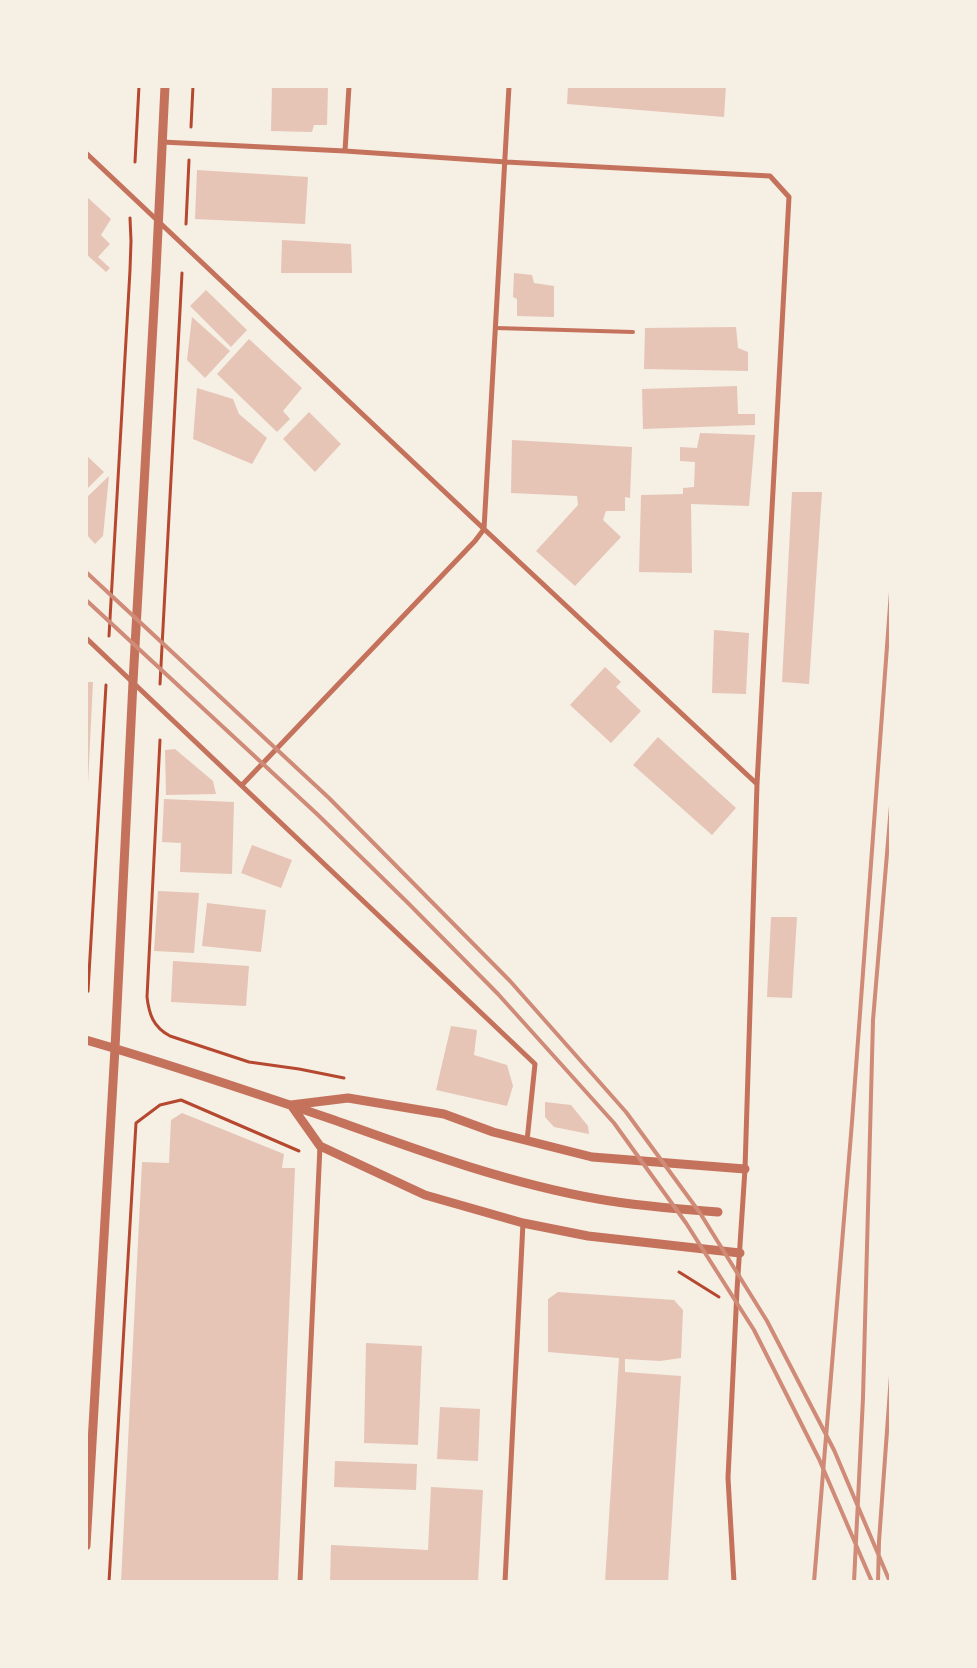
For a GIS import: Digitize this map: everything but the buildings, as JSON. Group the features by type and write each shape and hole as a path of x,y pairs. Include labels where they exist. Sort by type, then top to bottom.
{"street":[{"path":"86,1546 115,1048 165,86"},
{"path":"345,151 349,86"},
{"path":"242,785 475,541 484,529 509,86"},
{"path":"162,142 770,176 789,197 757,784 745,1169 728,1478 734,1582"},
{"path":"86,153 757,784"},
{"path":"86,638 535,1064 527,1141"},
{"path":"86,1040 290,1105 431,1155 536,1185 597,1199 718,1212"},
{"path":"290,1105 348,1098 444,1114 492,1132 592,1157 745,1169"},
{"path":"290,1105 320,1146 425,1195 524,1223 588,1236 740,1253"},
{"path":"300,1582 320,1146"},
{"path":"505,1582 524,1223"}],"lane":[{"path":"496,328 633,332"}],"path":[{"path":"135,162 139,86"},
{"path":"109,637 130,270 130,214"},
{"path":"159,687 182,273"},
{"path":"86,993 88,991 106,685"},
{"path":"160,740 147,997 149,1013 154,1024 170,1036 249,1062 299,1069 347,1079"},
{"path":"109,1582 136,1124 160,1105 181,1100 320,1160"},
{"path":"679,1272 720,1298"}],"railway":[{"path":"86,572 329,798 510,981 626,1112 700,1213 767,1321 834,1450 890,1582"},
{"path":"814,1582 852,1122 891,592"},
{"path":"86,600 317,814 408,903 498,994 614,1123 686,1223 754,1330 819,1459 872,1582"},
{"path":"854,1582 863,1398 873,1020 891,806"},
{"path":"878,1582 879,1541 891,1376"}]}
